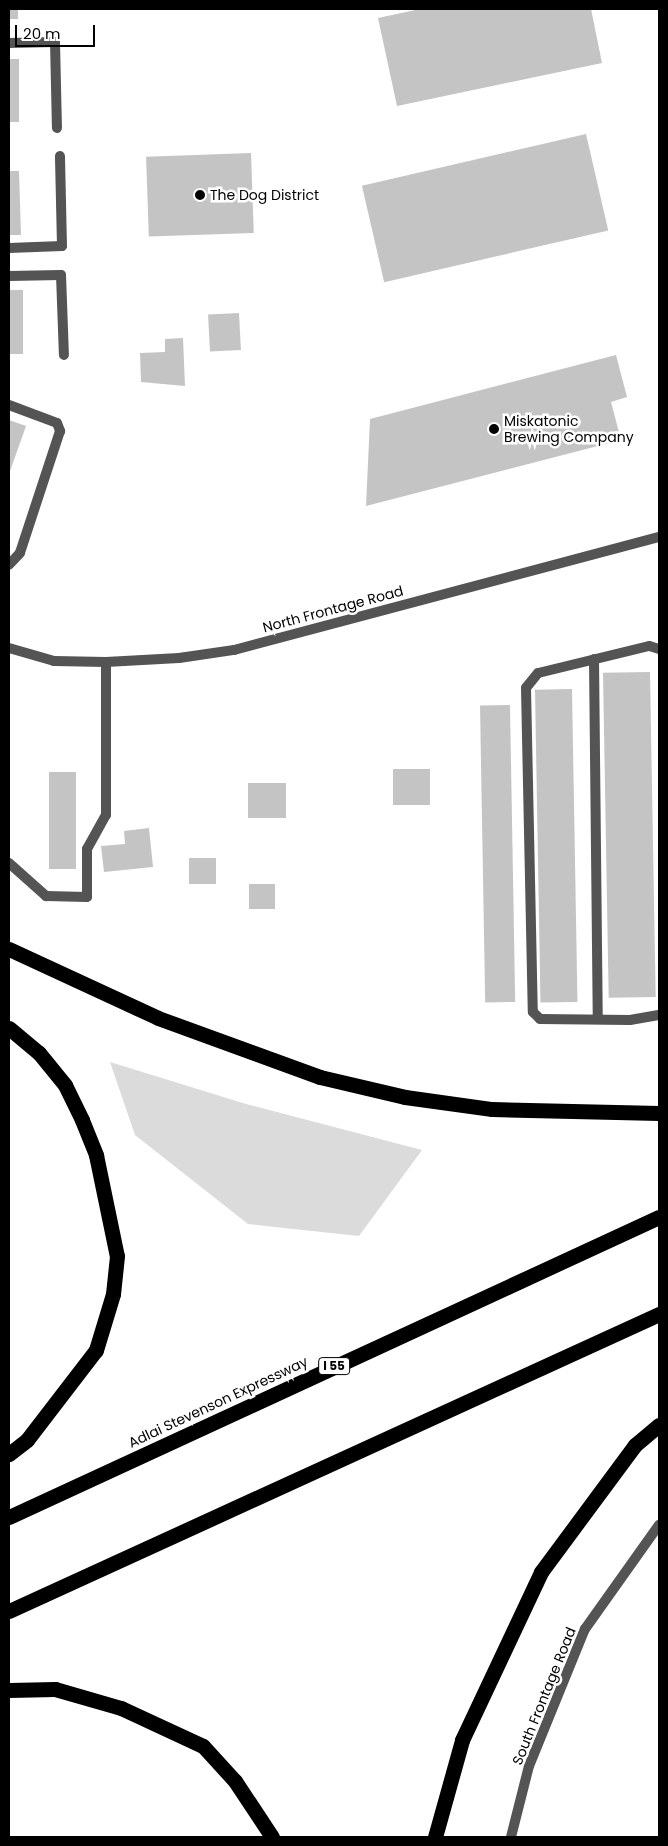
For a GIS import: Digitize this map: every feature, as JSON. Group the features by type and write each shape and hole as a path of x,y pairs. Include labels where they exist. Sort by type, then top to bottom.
{"highway":[{"path":"9,949 158,1018 320,1077 405,1097 492,1109 659,1112"},
{"path":"9,1028 39,1053 65,1085 82,1120 98,1164 117,1256 113,1294 96,1350 27,1440 9,1454"},
{"name":"Adlai Stevenson Expressway","path":"9,1517 659,1217"},
{"path":"9,1611 659,1314"},
{"path":"435,1837 462,1740 541,1572 635,1445 659,1425"},
{"path":"9,1690 55,1689 112,1705 203,1746 235,1781 272,1837"}],"street":[{"path":"9,43 55,42 57,128"},
{"path":"9,248 62,246 60,156"},
{"path":"9,276 61,275 64,355"},
{"path":"9,405 57,423 60,441 20,552 9,564"},
{"name":"North Frontage Road","path":"9,648 54,661 106,662 179,658 234,650 659,537"},
{"path":"659,649 649,646 538,673 526,688 533,1012 540,1019 598,1019 659,1015"},
{"path":"594,659 598,1019"},
{"path":"9,863 46,896 87,897 87,849 106,815 106,662"},
{"name":"South Frontage Road","path":"511,1837 529,1766 585,1629 659,1526"}],"shaded area":[{"path":"110,1062 246,1104 422,1150 359,1236 248,1224 135,1135"}],"building":[{"path":"9,9 18,9 18,19 9,19"},
{"path":"420,9 591,9 602,63 397,106 378,18"},
{"path":"9,59 19,59 19,122 9,122"},
{"path":"586,134 608,230 384,282 362,186"},
{"name":"The Dog District","path":"251,153 254,233 149,237 146,157"},
{"path":"9,171 19,171 21,235 9,235"},
{"path":"9,290 23,290 23,354 9,354"},
{"path":"239,313 241,350 210,352 208,315"},
{"path":"183,338 185,386 141,382 140,353 165,352 165,339"},
{"name":"Miskatonic Brewing Company","path":"616,355 627,397 611,402 621,440 366,506 370,419"},
{"path":"9,420 26,426 9,474"},
{"path":"650,672 656,997 609,998 603,673"},
{"path":"572,689 577,1002 540,1003 535,690"},
{"path":"510,705 515,1002 485,1002 480,706"},
{"path":"393,769 430,769 430,805 393,805"},
{"path":"49,772 76,772 76,869 49,869"},
{"path":"248,783 286,783 286,818 248,818"},
{"path":"149,828 153,867 104,872 101,846 125,844 124,831"},
{"path":"189,858 216,858 216,884 189,884"},
{"path":"249,884 275,884 275,909 249,909"}],"place":[{"name":"The Dog District","path":"200,195"},
{"name":"Miskatonic Brewing Company","path":"494,429"}]}
